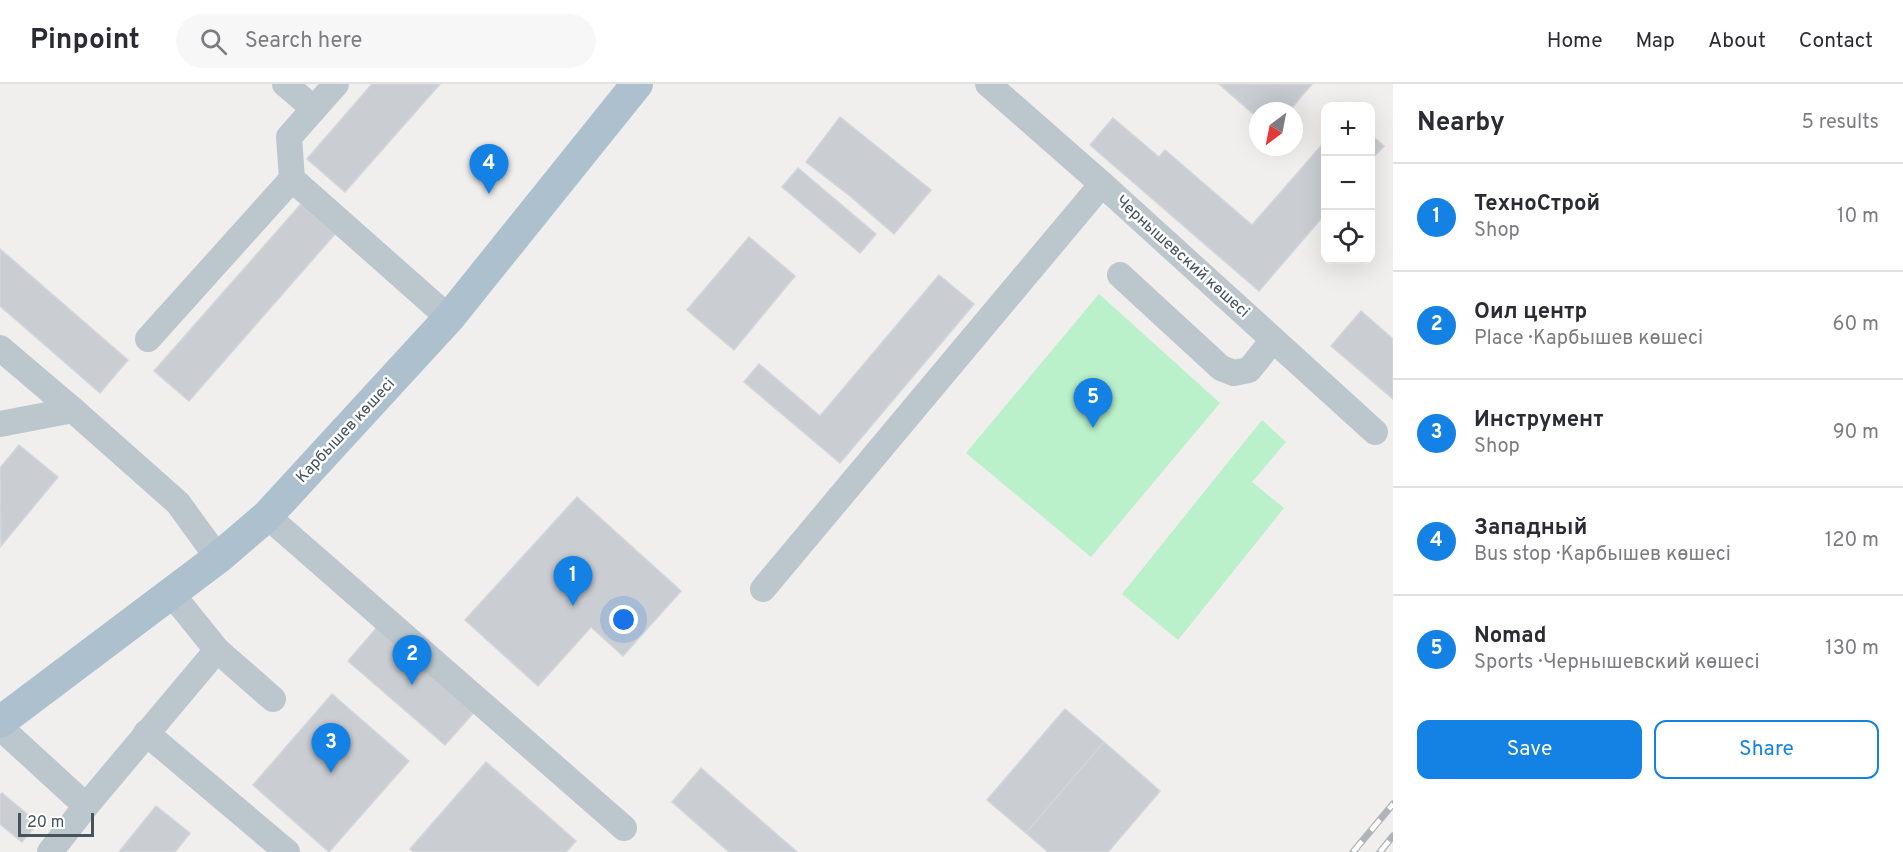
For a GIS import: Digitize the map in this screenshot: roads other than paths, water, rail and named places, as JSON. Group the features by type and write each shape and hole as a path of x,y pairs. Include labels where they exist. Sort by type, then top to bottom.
{"main road":[{"name":"Карбышев көшесі","path":"0,722 218,558 267,516 449,318 638,84"}],"street":[{"path":"285,84 314,109"},
{"path":"336,84 288,137 292,179 449,318"},
{"name":"Чернышевский көшесі","path":"988,84 1102,184 1375,432"},
{"path":"148,339 292,179"},
{"path":"763,589 1102,184"},
{"path":"1120,275 1221,368 1234,374 1249,369 1273,340"},
{"path":"0,348 177,503 218,558"},
{"path":"0,424 73,410"},
{"path":"267,516 624,828"},
{"path":"171,593 217,650 273,699"},
{"path":"50,852 146,733 217,650"},
{"path":"0,727 86,807"},
{"path":"146,733 287,852"}],"railway":[{"path":"1353,852 1393,804"},
{"path":"1380,852 1393,836"}],"place":[{"name":"Западный","path":"489,194"},
{"name":"Nomad","path":"1093,428"},
{"name":"ТехноСтрой","path":"573,606"},
{"name":"Оил центр","path":"412,685"},
{"name":"Инструмент","path":"331,773"}]}
